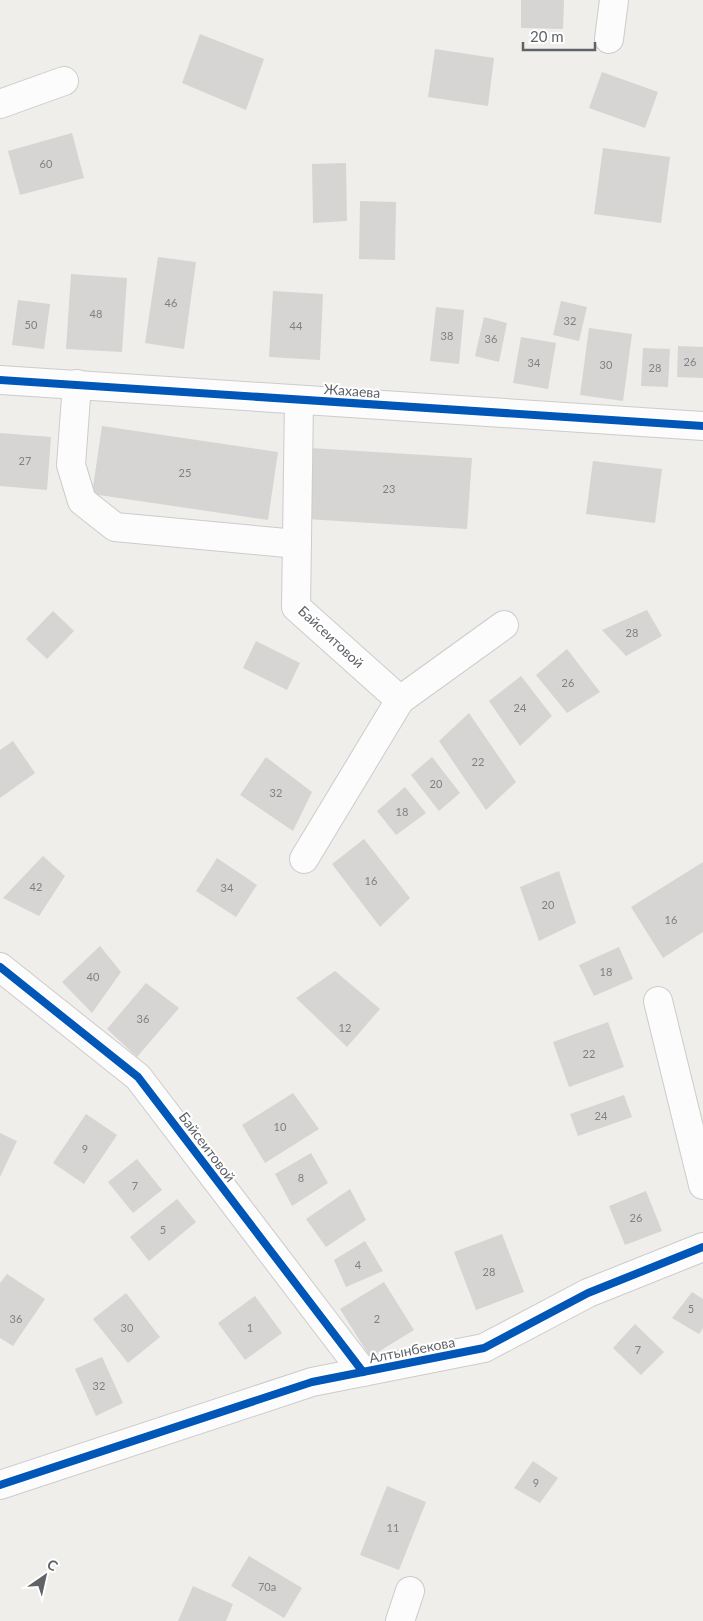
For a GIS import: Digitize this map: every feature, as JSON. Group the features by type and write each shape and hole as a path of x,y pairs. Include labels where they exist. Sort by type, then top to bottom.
{"street":[{"path":"609,40 614,0"},
{"path":"0,104 64,81"},
{"name":"Жахаева","path":"0,380 703,426"},
{"path":"77,384 71,465 82,501 115,526 297,544"},
{"name":"Байсеитовой","path":"299,400 296,607 400,700"},
{"path":"304,860 400,700 504,624"},
{"name":"Байсеитовой","path":"0,967 138,1078 363,1372"},
{"path":"658,1001 703,1185"},
{"name":"Алтынбекова","path":"0,1485 312,1382 484,1348 588,1293 703,1247"},
{"path":"400,1621 410,1591"}],"building":[{"path":"521,0 564,0 563,29 521,28"},
{"path":"200,34 264,59 246,110 182,83"},
{"path":"435,49 494,58 488,106 428,97"},
{"path":"602,72 658,92 645,128 589,108"},
{"path":"72,133 84,178 20,195 8,151"},
{"path":"603,148 670,157 661,223 594,214"},
{"path":"346,163 347,221 313,223 312,164"},
{"path":"360,201 396,202 395,260 359,259"},
{"path":"158,257 196,262 184,349 145,343"},
{"path":"71,274 127,278 122,352 66,349"},
{"path":"273,291 323,294 320,360 269,357"},
{"path":"18,300 50,304 44,349 12,345"},
{"path":"561,301 587,307 579,341 553,335"},
{"path":"436,307 464,310 459,364 430,361"},
{"path":"484,317 507,323 499,362 475,356"},
{"path":"589,328 632,334 623,401 580,395"},
{"path":"521,337 556,343 548,389 513,383"},
{"path":"678,346 703,347 703,378 677,377"},
{"path":"643,348 670,349 668,387 641,386"},
{"path":"102,426 278,452 268,520 92,494"},
{"path":"0,433 51,437 47,490 0,486"},
{"path":"311,448 472,458 467,529 306,519"},
{"path":"593,461 662,469 655,523 586,514"},
{"path":"647,610 662,636 626,656 602,630"},
{"path":"53,611 74,631 47,659 26,639"},
{"path":"256,641 300,663 287,690 243,668"},
{"path":"567,649 600,692 567,713 536,675"},
{"path":"521,676 552,716 520,746 489,701"},
{"path":"469,713 516,782 486,810 439,741"},
{"path":"13,741 35,773 0,798 0,750"},
{"path":"266,757 312,792 293,831 240,795"},
{"path":"432,757 460,793 439,811 411,775"},
{"path":"405,787 426,813 396,835 377,811"},
{"path":"364,839 410,898 380,927 332,864"},
{"path":"43,856 65,876 39,916 3,898"},
{"path":"217,858 257,885 236,917 196,891"},
{"path":"703,862 703,932 663,958 631,907"},
{"path":"559,871 576,923 539,941 520,887"},
{"path":"100,946 121,972 92,1013 62,982"},
{"path":"619,947 633,979 594,996 579,965"},
{"path":"335,971 380,1009 347,1047 296,998"},
{"path":"146,983 179,1008 137,1057 107,1029"},
{"path":"608,1022 624,1067 569,1087 553,1042"},
{"path":"293,1093 319,1129 265,1163 242,1125"},
{"path":"624,1095 632,1117 578,1136 570,1114"},
{"path":"86,1114 117,1135 84,1184 53,1163"},
{"path":"0,1133 17,1141 0,1177"},
{"path":"311,1153 328,1183 292,1206 275,1174"},
{"path":"137,1159 162,1190 133,1213 108,1182"},
{"path":"350,1189 366,1220 326,1247 306,1219"},
{"path":"646,1191 662,1231 625,1245 609,1206"},
{"path":"177,1199 196,1222 149,1261 130,1237"},
{"path":"502,1234 524,1292 476,1310 454,1252"},
{"path":"365,1241 383,1271 346,1287 334,1260"},
{"path":"7,1274 45,1299 13,1346 0,1338 0,1283"},
{"path":"384,1282 414,1330 370,1357 340,1309"},
{"path":"692,1292 703,1299 703,1328 699,1334 672,1318"},
{"path":"126,1293 160,1337 128,1363 93,1319"},
{"path":"255,1296 282,1333 245,1360 218,1323"},
{"path":"635,1324 664,1352 641,1375 613,1348"},
{"path":"102,1357 123,1403 96,1416 75,1369"},
{"path":"533,1461 558,1478 540,1503 514,1488"},
{"path":"387,1486 426,1502 399,1570 360,1555"},
{"path":"249,1556 302,1588 284,1618 231,1586"},
{"path":"193,1586 233,1604 226,1621 178,1621"}],"cycle path":[{"path":"0,380 703,426"},
{"path":"0,967 138,1077 363,1372"},
{"path":"0,1485 312,1382 484,1348 588,1293 703,1247"}]}
